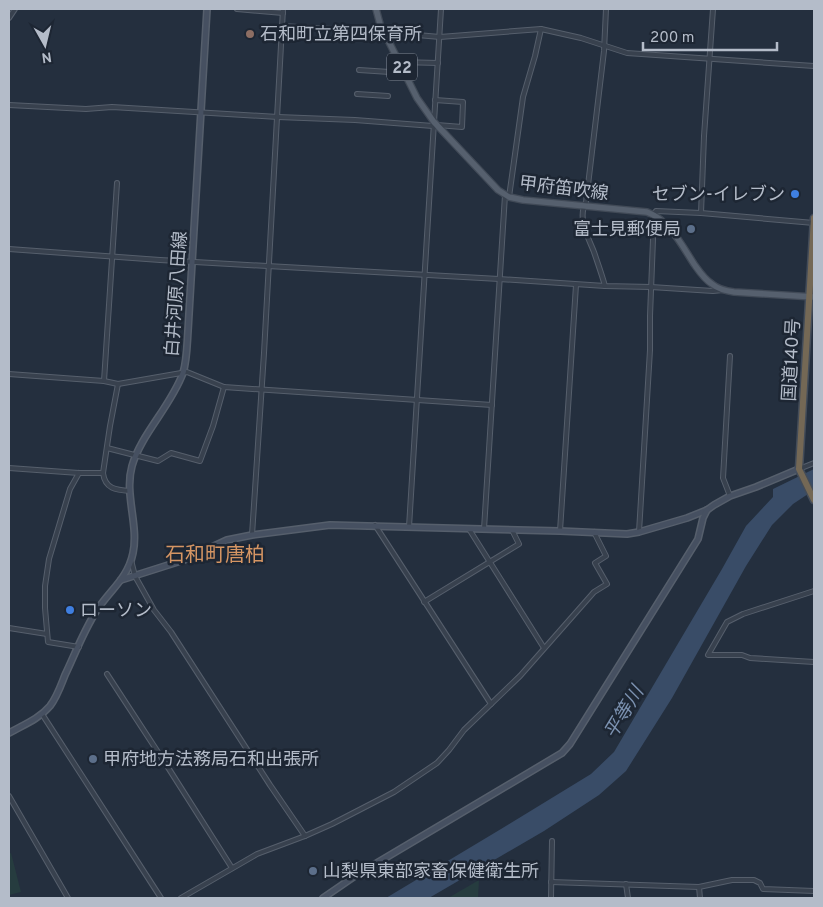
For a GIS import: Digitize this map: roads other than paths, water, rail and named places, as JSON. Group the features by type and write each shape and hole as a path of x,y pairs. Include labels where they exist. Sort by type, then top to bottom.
{"highway":[{"name":"国道140号","path":"814,218 812,296 799,470 814,500"}],"main road":[{"name":"甲府笛吹線","path":"376,9 383,32 418,98 435,124 507,196 523,200 654,214"},
{"path":"654,214 665,222 705,279 713,285 723,290 812,296"}],"street":[{"path":"9,18 15,9"},
{"name":"白井河原八田線","path":"9,733 42,714 50,705 97,610 128,568 134,539 130,492 131,470 136,455 182,374 186,359 207,9"},
{"path":"237,9 283,11 252,535"},
{"path":"409,527 441,9"},
{"path":"605,286 587,236 583,213 586,202 604,51 606,9"},
{"path":"701,213 713,9"},
{"path":"282,26 440,37 541,29 581,38 626,53 814,66"},
{"path":"484,529 499,279 507,196 523,97 541,29"},
{"path":"399,62 438,64"},
{"path":"359,70 405,73"},
{"path":"357,94 388,96"},
{"path":"9,105 86,109 112,106 462,127 463,102 435,100"},
{"path":"104,381 117,183"},
{"path":"640,532 650,350 654,214 656,211 701,213 814,223"},
{"path":"9,249 576,285 723,290"},
{"path":"560,531 576,285"},
{"path":"730,356 723,478 730,496"},
{"path":"9,374 104,381 118,384 187,372 224,387 492,405"},
{"path":"118,384 103,473 107,485 130,492"},
{"path":"106,448 158,461 171,453 200,461 213,426 224,387"},
{"path":"323,898 355,876 562,753 570,744 698,539 703,518 708,510 730,496 814,463"},
{"path":"9,468 103,473"},
{"path":"78,473 70,489 49,559 45,586 48,642 78,647"},
{"path":"121,580 184,560 227,540 330,525 627,534 640,532 708,510"},
{"path":"375,525 491,704"},
{"path":"469,529 544,648"},
{"path":"424,602 519,544 512,530"},
{"path":"182,898 257,854 332,824 394,792 444,756 464,730 520,676 594,592 607,584 595,563 606,556 594,532"},
{"path":"131,560 135,576 154,610 171,632 305,836"},
{"path":"814,591 743,614 727,622 708,655 742,655 750,658 814,662"},
{"path":"9,628 47,634"},
{"path":"107,674 232,868"},
{"path":"42,714 161,898"},
{"path":"9,796 68,898"},
{"path":"551,898 552,841"},
{"path":"551,882 699,887 732,880 754,880 763,889 814,891"},
{"path":"626,884 628,898"},
{"path":"699,887 700,898"}],"water":[{"path":"814,469 814,490 793,504 772,525 746,566 672,698 626,771 599,795 544,831 429,898 386,898 591,774 614,752 746,526 773,497 773,489"}],"place":[{"name":"石和町立第四保育所","path":"250,34"},
{"name":"セブン-イレブン","path":"795,194"},
{"name":"富士見郵便局","path":"691,229"},
{"name":"ローソン","path":"70,610"},
{"name":"甲府地方法務局石和出張所","path":"93,759"},
{"name":"山梨県東部家畜保健衛生所","path":"313,871"}],"district":[{"name":"石和町唐柏","path":"215,554"}],"water label":[{"name":"平等川","path":"623,712"}]}
